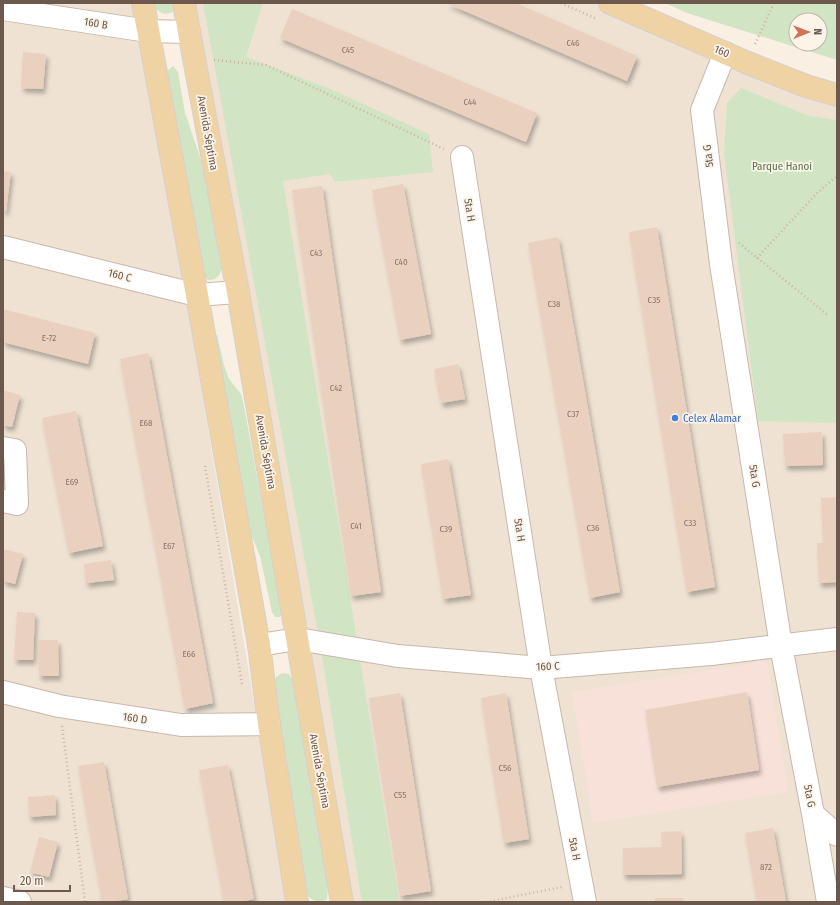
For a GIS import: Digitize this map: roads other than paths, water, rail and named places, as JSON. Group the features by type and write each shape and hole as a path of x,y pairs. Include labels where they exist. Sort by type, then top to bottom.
{"main road":[{"path":"143,3 197,294 259,645 269,724 297,902"},
{"name":"Avenida Séptima","path":"184,3 238,292 342,902"},
{"name":"160","path":"610,3 748,63 806,86 837,95"}],"street":[{"name":"160 B","path":"3,9 148,31 189,32"},
{"name":"5ta G","path":"725,53 702,110 716,226 781,646 828,902"},
{"name":"5ta H","path":"462,157 541,668 584,892"},
{"name":"160 C","path":"3,247 197,294 238,292"},
{"path":"3,448 15,450 18,504 3,501"},
{"name":"160 C","path":"259,645 298,639 398,656 541,668 704,654 837,639"},
{"name":"160 D","path":"3,692 59,706 181,725 269,724"},
{"path":"813,814 837,835"},
{"path":"3,898 20,902"}],"place":[{"name":"Celex Alamar","path":"675,418"}],"park label":[{"name":"Parque Hanoi","path":"782,166"}]}
